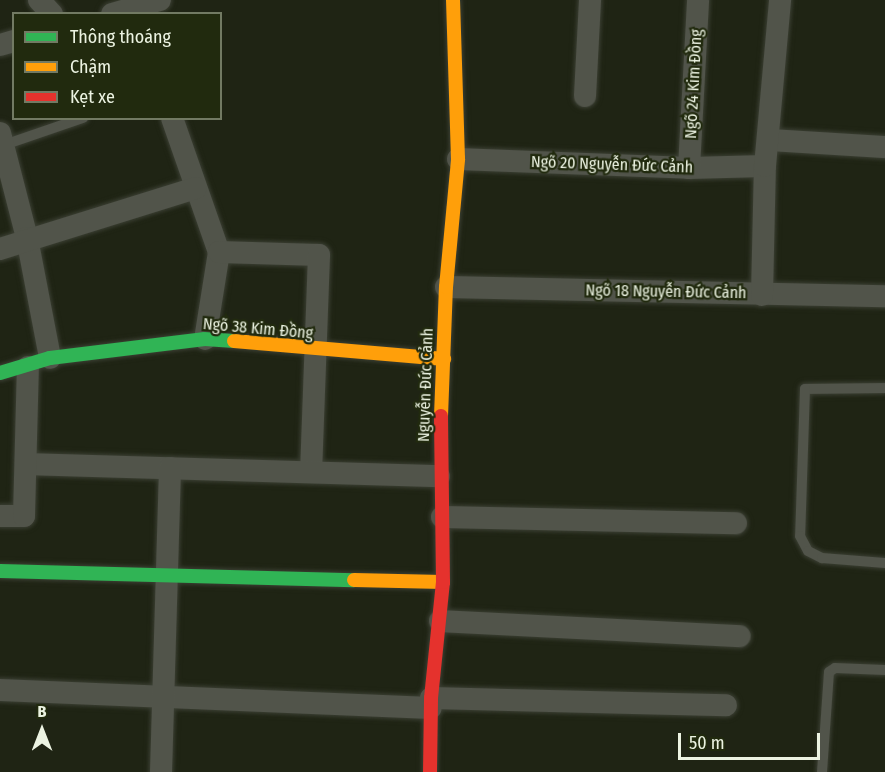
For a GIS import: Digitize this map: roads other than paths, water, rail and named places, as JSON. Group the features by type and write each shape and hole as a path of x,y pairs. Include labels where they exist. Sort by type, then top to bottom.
{"street":[{"path":"39,0 50,12"},
{"path":"127,12 160,0"},
{"name":"Nguyễn Đức Cảnh","path":"430,772 431,703 443,582 439,476 446,287 458,159 453,0"},
{"path":"585,96 590,0"},
{"name":"Ngõ 24 Kim Đồng","path":"689,168 698,0"},
{"path":"762,295 765,166 780,0"},
{"path":"173,120 219,252 205,339"},
{"path":"768,140 885,147"},
{"path":"2,141 27,238 50,358"},
{"name":"Ngõ 20 Nguyễn Đức Cảnh","path":"458,159 689,168 765,166"},
{"path":"0,249 27,238 196,188"},
{"path":"219,252 319,255 311,472"},
{"name":"Ngõ 18 Nguyễn Đức Cảnh","path":"446,287 885,296"},
{"name":"Ngõ 38 Kim Đồng","path":"0,373 28,367 50,358 205,339 314,350 444,359"},
{"path":"0,516 24,516 28,367"},
{"path":"27,464 439,476"},
{"path":"161,772 170,468"},
{"path":"442,517 736,523"},
{"path":"0,571 443,582"},
{"path":"440,621 740,636"},
{"path":"0,690 163,697 431,703 726,705"}],"lane":[{"path":"2,141 76,120"},
{"path":"885,388 805,389 800,536 808,551 822,558 885,563"},
{"path":"822,772 829,672 835,668 885,670"}]}
